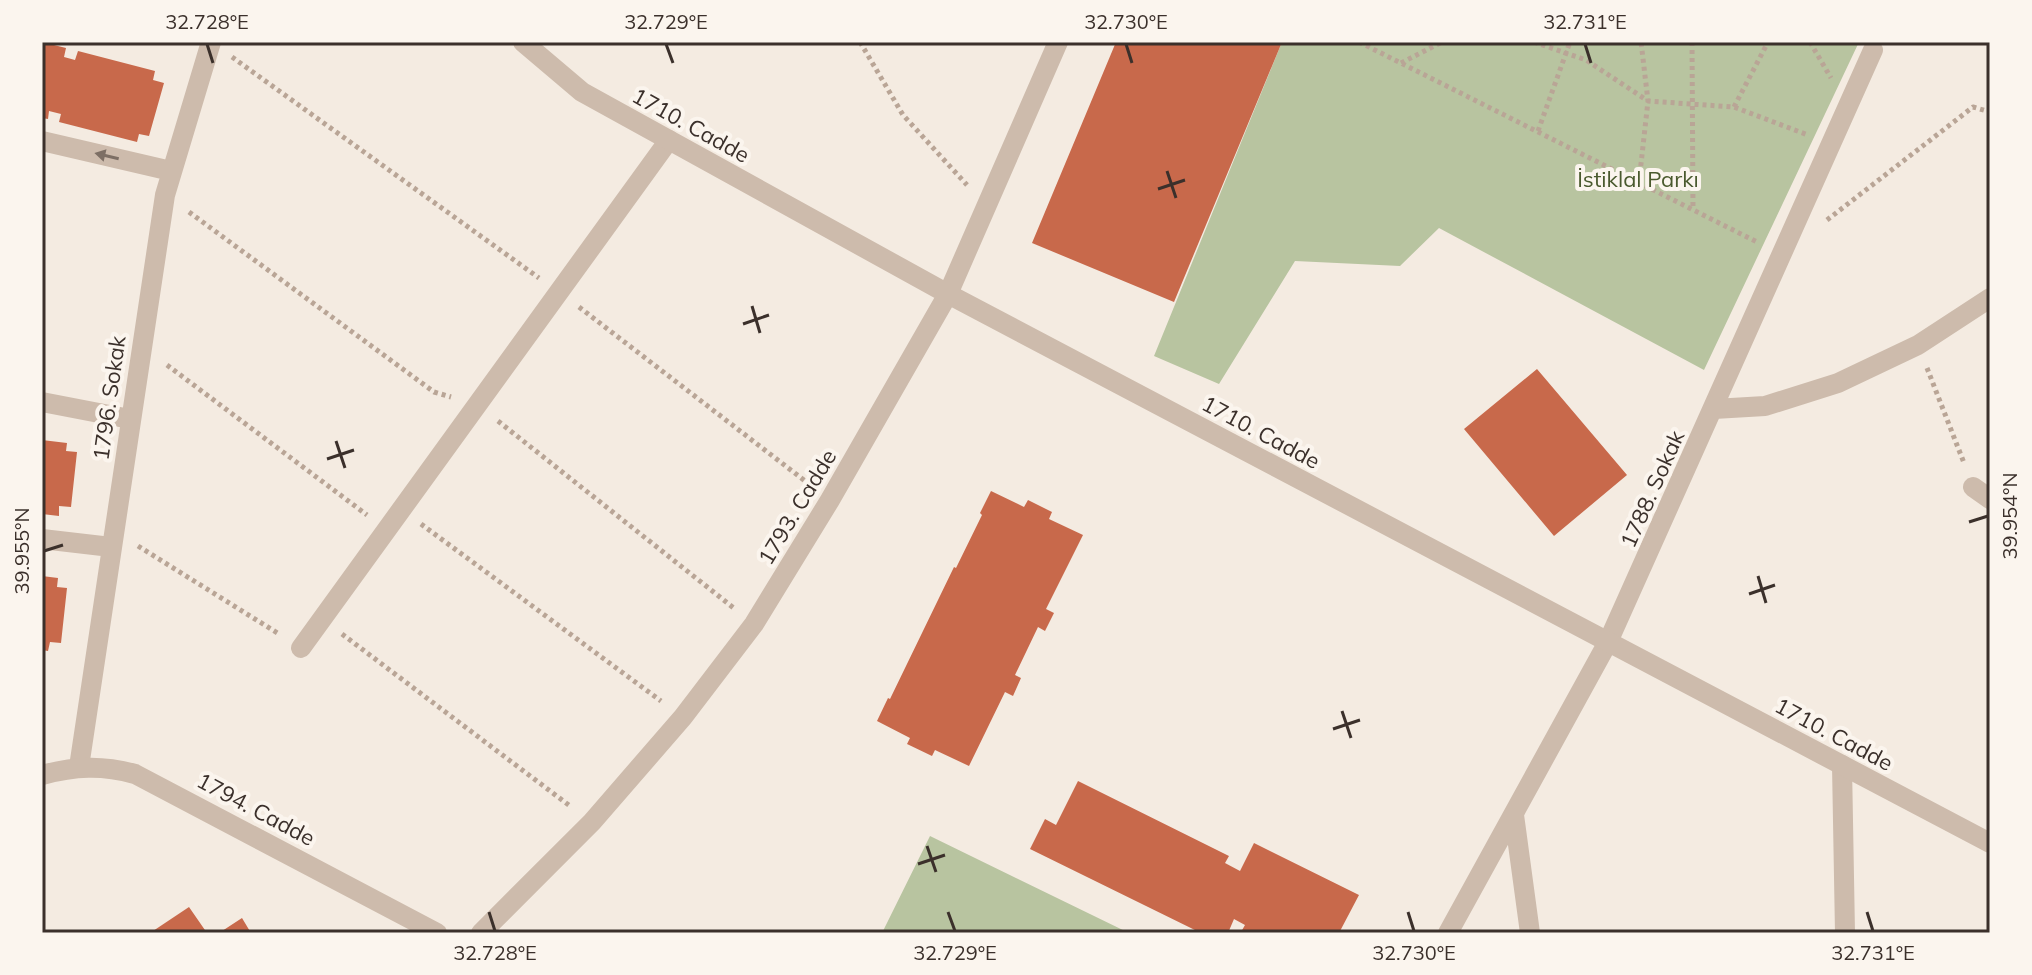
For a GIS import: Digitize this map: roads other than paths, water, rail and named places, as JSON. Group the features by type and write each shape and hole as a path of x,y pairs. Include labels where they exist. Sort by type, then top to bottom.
{"street":[{"name":"1710. Cadde","path":"523,42 582,92 948,294 1990,843"},
{"name":"1793. Cadde","path":"481,933 592,822 683,717 754,624 830,500 948,294 1058,42"},
{"name":"1796. Sokak","path":"79,767 141,346 171,171 218,47"},
{"name":"1788. Sokak","path":"1448,933 1608,642 1873,50"},
{"path":"301,648 669,140"},
{"path":"42,141 171,171"},
{"path":"1714,409 1765,406 1838,383 1918,345 1990,298"},
{"path":"42,402 130,419"},
{"path":"42,539 112,539"},
{"path":"1842,765 1845,933"},
{"name":"1794. Cadde","path":"42,775 79,767 108,767 149,779 437,933"},
{"path":"1514,815 1530,933"}],"park label":[{"name":"İstiklal Parkı","path":"1638,179"}]}
